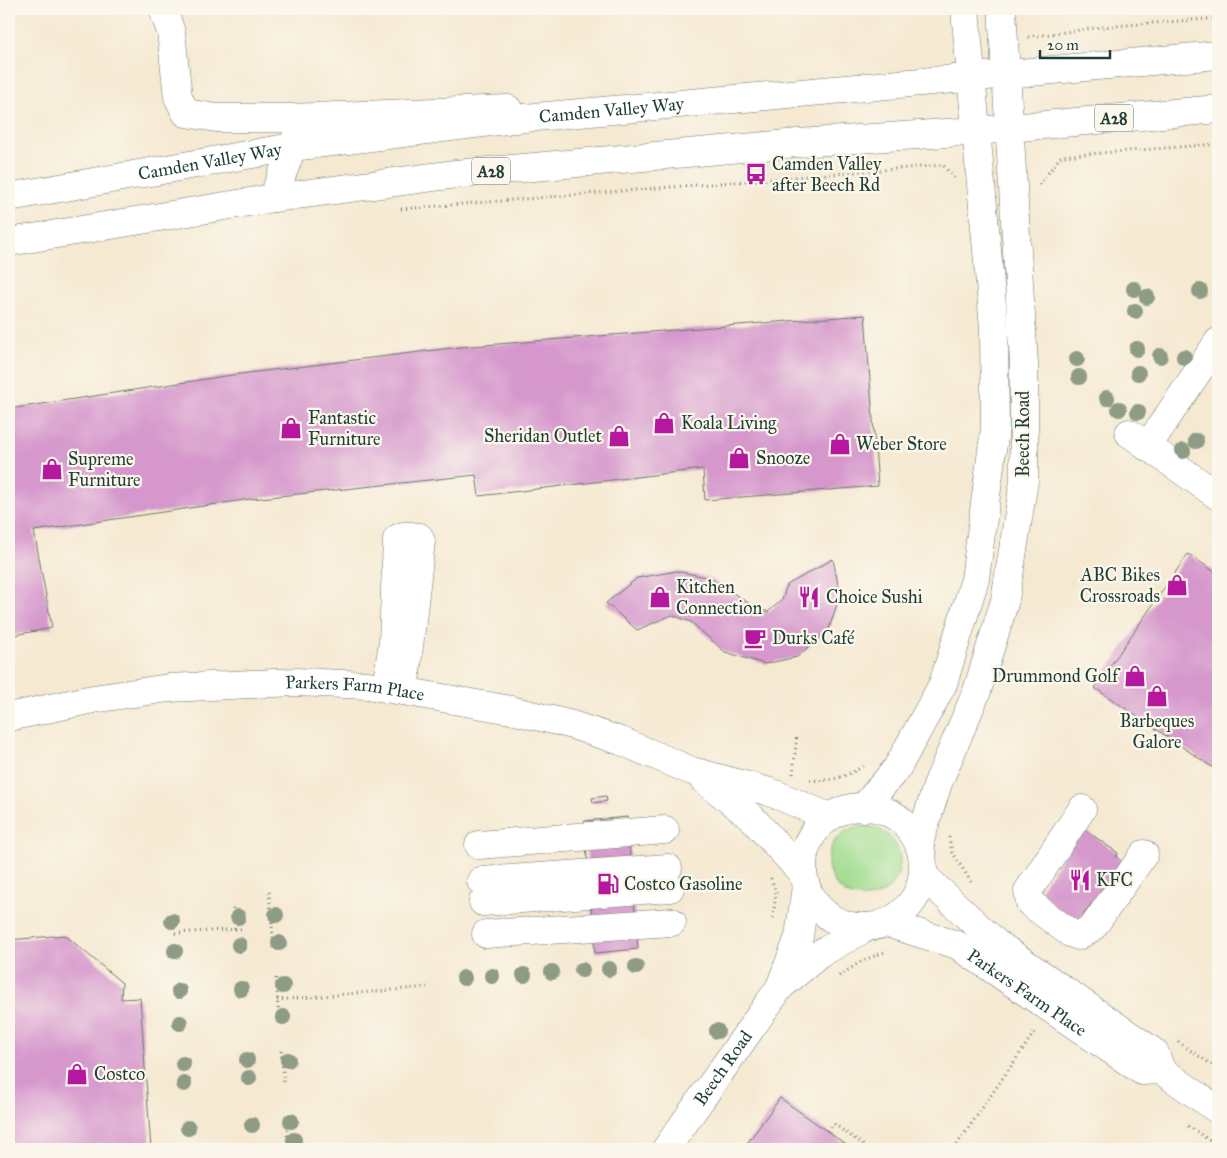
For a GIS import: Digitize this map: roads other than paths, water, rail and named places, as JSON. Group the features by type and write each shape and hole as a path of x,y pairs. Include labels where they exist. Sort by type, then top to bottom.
{"main road":[{"path":"163,9 171,32 178,97 186,113 217,118 290,118 715,100"},
{"name":"Beech Road","path":"863,808 897,768 943,684 975,579 995,428 994,326 965,9"},
{"name":"Beech Road","path":"919,843 938,783 977,691 1005,600 1024,481 1024,364 1002,9"},
{"name":"Camden Valley Way","path":"9,197 292,147 514,119 1218,55"},
{"name":"A28","path":"9,242 273,198 456,174 798,143 977,131 1218,109"},
{"path":"273,198 297,135 296,125 290,118"},
{"path":"1218,342 1138,440 1218,496"},
{"name":"Parkers Farm Place","path":"9,717 93,699 170,688 295,682 368,685 511,710 569,724 620,741 692,771 770,792 830,817"},
{"name":"Parkers Farm Place","path":"692,771 751,817 804,880"},
{"path":"876,807 901,820 912,830 919,843 923,859 923,875 917,895 903,912 876,925 841,923 829,917 819,908 804,880 804,858 808,842 817,828 830,817 850,808 863,808 876,807"},
{"path":"1082,809 1028,891 1030,903 1070,934 1078,936 1094,927 1144,854"},
{"name":"Parkers Farm Place","path":"923,875 996,943 1155,1053 1161,1070 1218,1110"},
{"path":"669,877 482,891 669,877"},
{"name":"Beech Road","path":"666,1149 780,987 800,937 804,880"},
{"name":"Beech Road","path":"780,987 821,953 876,925"},
{"name":"Parkers Farm Place","path":"876,925 957,945 1142,1071 1161,1070"}],"place":[{"name":"Camden Valley after Beech Rd","path":"756,174"},
{"name":"Koala Living","path":"664,423"},
{"name":"Fantastic Furniture","path":"291,428"},
{"name":"Sheridan Outlet","path":"619,436"},
{"name":"Weber Store","path":"840,444"},
{"name":"Snooze","path":"739,458"},
{"name":"Supreme Furniture","path":"52,469"},
{"name":"ABC Bikes Crossroads","path":"1177,585"},
{"name":"Kitchen Connection","path":"660,597"},
{"name":"Choice Sushi","path":"809,597"},
{"name":"Durks Café","path":"755,638"},
{"name":"Drummond Golf","path":"1135,676"},
{"name":"Barbeques Galore","path":"1157,696"},
{"name":"KFC","path":"1080,880"},
{"name":"Costco Gasoline","path":"608,884"},
{"name":"Costco","path":"77,1074"}]}
